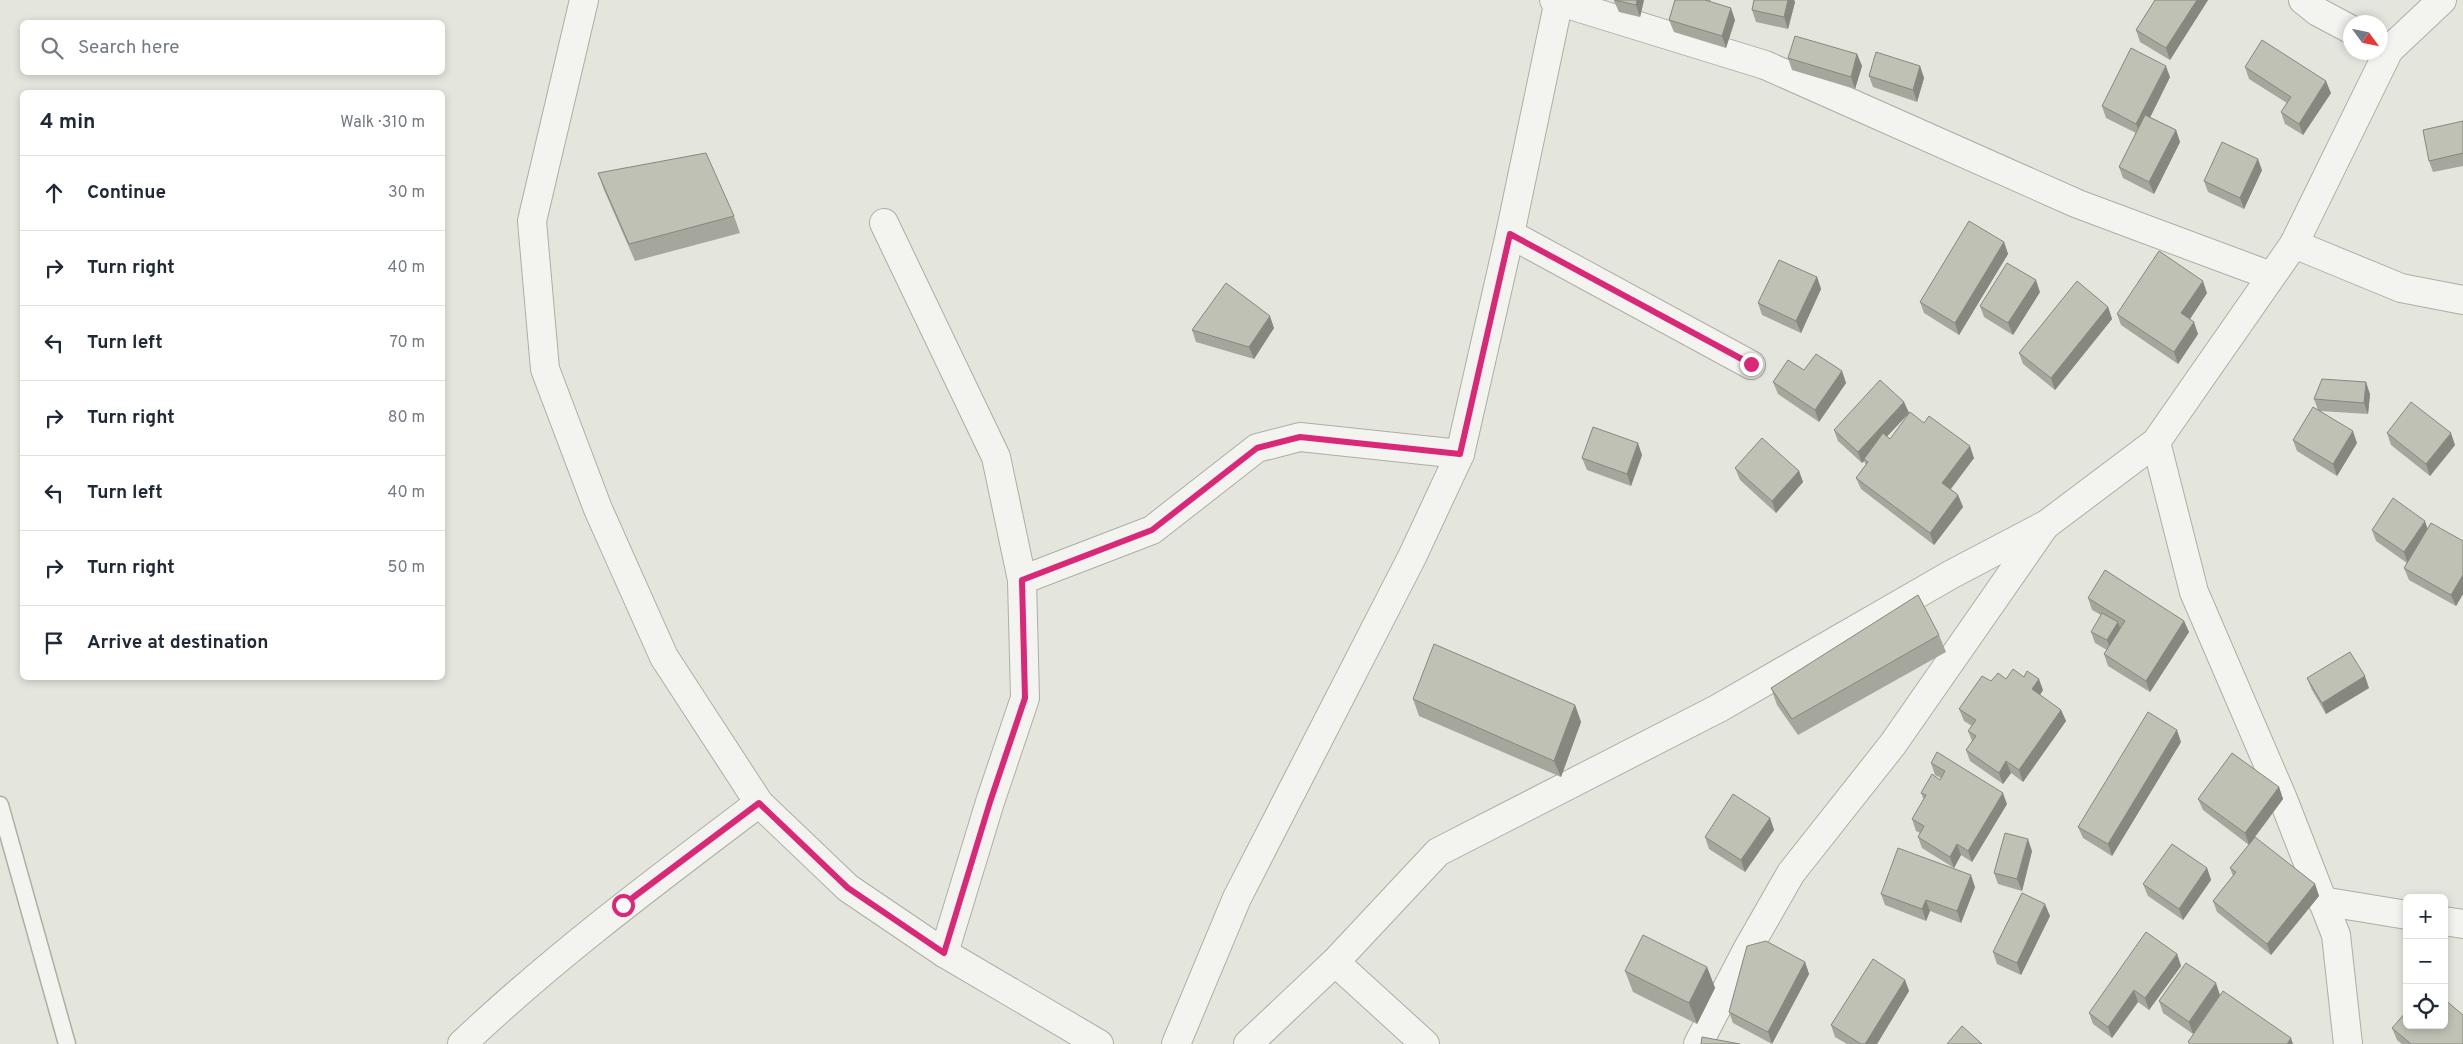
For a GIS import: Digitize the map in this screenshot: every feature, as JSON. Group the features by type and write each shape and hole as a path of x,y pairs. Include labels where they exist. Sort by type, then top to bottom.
{"street":[{"path":"584,0 532,221 545,369 598,509 664,657 759,803 848,888 944,953 1099,1044"},
{"path":"2303,0 2318,12 2343,25"},
{"path":"2388,45 2442,0"},
{"path":"1176,1044 1236,898 1412,558 1460,454 1510,234 1557,1 1765,65 2078,204 2271,276"},
{"path":"1248,1044 1334,962 1438,852 1719,708 1952,574 2046,524 2156,442 2294,244 2379,60"},
{"path":"884,223 996,457 1022,580 1025,698 990,802 944,953"},
{"path":"1510,234 1751,364"},
{"path":"2294,244 2401,288 2463,300"},
{"path":"1022,580 1152,530 1257,448 1300,437 1460,454"},
{"path":"2156,442 2194,592 2284,799 2336,936 2348,1044"},
{"path":"1698,1044 1747,950 1791,873 1893,744 2046,524"},
{"path":"462,1044 503,1006 623,905 759,803"},
{"path":"2322,901 2403,914"},
{"path":"2448,922 2463,924"},
{"path":"1334,962 1425,1044"}],"lane":[{"path":"0,805 67,1044"}],"building":[{"path":"1614,0 1637,0 1636,5"},
{"path":"1675,0 1705,0 1731,8 1722,36 1669,20"},
{"path":"1754,0 1788,0 1784,17 1752,10"},
{"path":"2155,0 2197,0 2166,48 2136,30"},
{"path":"1795,36 1857,54 1851,77 1788,58"},
{"path":"2262,40 2326,81 2299,124 2281,112 2291,97 2245,67"},
{"path":"2131,48 2166,66 2136,124 2102,106"},
{"path":"1876,52 1920,66 1913,90 1869,76"},
{"path":"2145,115 2176,130 2149,182 2119,167"},
{"path":"2463,121 2463,153 2429,161 2423,130"},
{"path":"2222,142 2258,159 2240,198 2204,181"},
{"path":"706,153 734,216 629,244 598,173"},
{"path":"1969,221 2004,242 1955,323 1920,302"},
{"path":"2159,251 2203,281 2181,313 2194,322 2174,352 2117,314"},
{"path":"1779,260 1817,277 1796,321 1758,303"},
{"path":"2007,263 2036,280 2008,323 1980,306"},
{"path":"2077,281 2108,307 2051,378 2019,353"},
{"path":"1226,283 1270,316 1249,347 1192,330"},
{"path":"1816,354 1842,371 1815,410 1773,382 1788,360 1804,370"},
{"path":"2322,379 2366,382 2364,403 2314,399"},
{"path":"1880,380 1904,402 1858,452 1834,430"},
{"path":"2411,402 2451,433 2426,464 2387,433"},
{"path":"2313,407 2353,431 2333,464 2293,440"},
{"path":"1910,412 1924,423 1929,416 1970,446 1942,483 1958,495 1930,533 1856,478 1868,462 1864,459 1883,433 1890,439"},
{"path":"1593,427 1638,443 1627,474 1582,458"},
{"path":"1762,438 1799,471 1772,501 1735,468"},
{"path":"2393,498 2425,521 2404,552 2372,530"},
{"path":"2431,523 2463,541 2463,575 2451,595 2404,568"},
{"path":"2105,570 2184,621 2146,681 2104,654 2125,621 2088,598"},
{"path":"1918,595 1939,635 1792,719 1771,688"},
{"path":"2102,613 2118,622 2107,640 2091,632"},
{"path":"1434,644 1575,705 1554,761 1413,699"},
{"path":"2350,652 2365,676 2322,703 2307,678"},
{"path":"2013,669 2024,677 2027,671 2039,679 2032,689 2061,710 2019,770 2006,761 1999,773 1966,750 1976,736 1968,731 1976,720 1959,709 1982,676 1991,681 1998,673 2006,679"},
{"path":"2148,712 2177,730 2108,844 2078,827"},
{"path":"1937,752 2003,793 1968,851 1957,844 1950,857 1918,837 1924,826 1912,819 1926,795 1921,793 1932,774 1940,780 1945,771 1931,763"},
{"path":"2232,753 2279,787 2245,833 2198,799"},
{"path":"1733,794 1770,818 1741,860 1705,837"},
{"path":"2005,833 2028,839 2017,879 1994,873"},
{"path":"2255,837 2315,884 2267,944 2213,901 2236,872 2230,868"},
{"path":"2172,844 2207,868 2179,909 2143,884"},
{"path":"1898,848 1971,875 1957,911 1926,900 1922,909 1881,894"},
{"path":"2022,893 2045,904 2017,963 1993,952"},
{"path":"2146,932 2177,954 2145,998 2134,990 2108,1027 2089,1013"},
{"path":"1643,935 1707,967 1689,1003 1625,971"},
{"path":"1766,941 1805,962 1768,1032 1729,1012 1747,946"},
{"path":"1873,959 1905,980 1865,1044 1861,1044 1831,1025"},
{"path":"2186,963 2216,983 2189,1022 2159,1001"},
{"path":"2223,991 2291,1038 2287,1044 2190,1044 2188,1042"},
{"path":"2448,1002 2463,1015 2463,1044 2411,1044 2392,1028 2403,1016 2403,1029 2448,1029"},
{"path":"1962,1026 1982,1044 1947,1044"},
{"path":"1702,1037 1740,1044 1701,1044"}],"route":[{"path":"623,905 759,803 848,888 944,953 990,802 1025,698 1022,580 1152,530 1257,448 1300,437 1460,454 1510,234 1751,364"}]}
